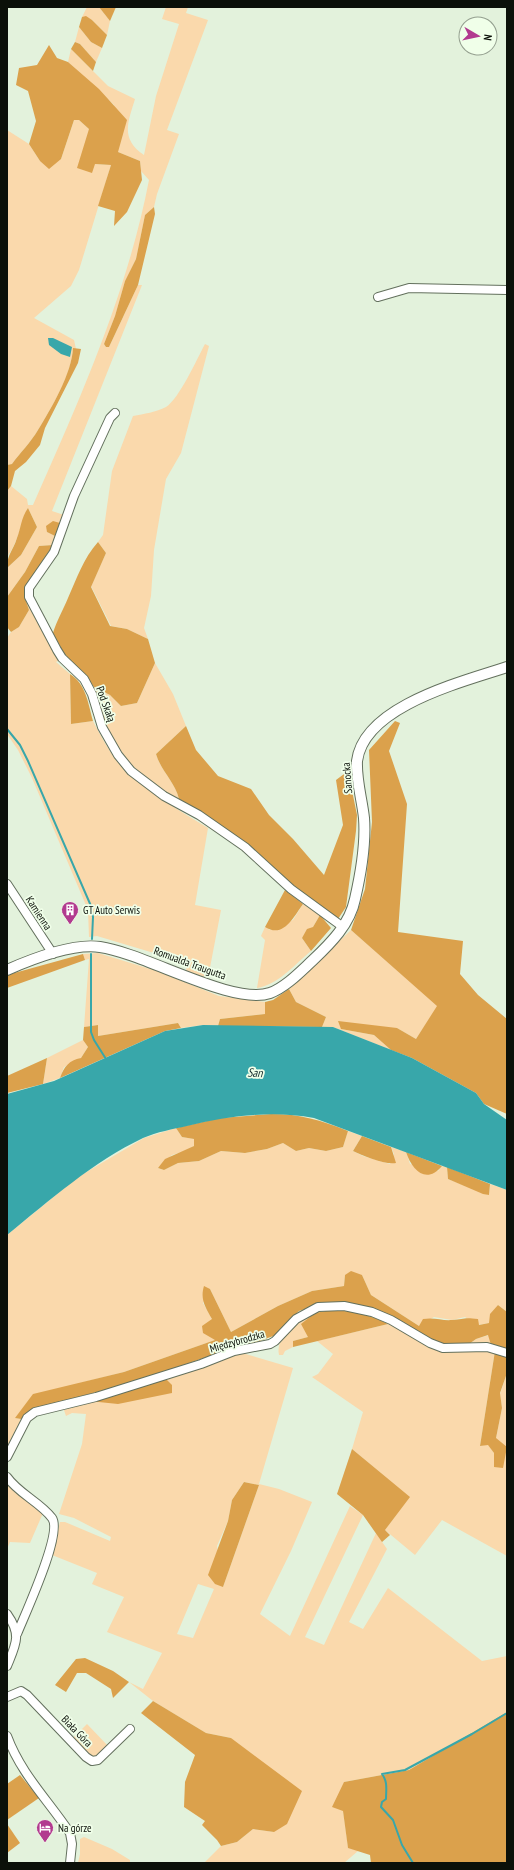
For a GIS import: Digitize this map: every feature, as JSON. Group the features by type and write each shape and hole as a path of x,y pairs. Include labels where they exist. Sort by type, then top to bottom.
{"street":[{"path":"378,297 409,288 507,290"},
{"name":"Pod Skałą","path":"115,413 110,418 74,496 54,552 29,588 29,597 62,658 84,680 92,694 102,727 118,755 132,771 164,796 199,815 245,847 291,889 342,927"},
{"name":"Sanocka","path":"342,927 354,905 364,835 363,810 357,767 358,755 362,744 371,731 382,721 410,702 426,694 507,667"},
{"name":"Kamienna","path":"7,884 53,954"},
{"name":"Romualda Traugutta","path":"7,970 53,954 86,946 112,949 213,986 243,994 263,995 278,989 300,971 322,952 342,927"},
{"name":"Międzybrodzka","path":"7,1457 26,1418 35,1412 96,1397 234,1352 270,1344 275,1341 296,1319 318,1308 344,1306 372,1312 391,1320 430,1344 443,1348 487,1347 507,1353"},
{"path":"7,1477 19,1490 52,1518 55,1531 46,1563 17,1634"},
{"path":"7,1614 15,1625 17,1634 17,1642 7,1666"},
{"name":"Biała Góra","path":"7,1697 21,1691 27,1695 86,1757 92,1761 98,1760 130,1729"},
{"path":"7,1736 14,1754 29,1778 70,1833 72,1844 70,1863"}],"shaded area":[{"path":"87,7 99,7 110,21 107,35 92,20 82,17"},
{"path":"99,7 116,7 110,21"},
{"path":"166,7 188,7 186,13 208,20 167,130 179,134 157,194 154,207 145,215 136,259 125,281 115,316 104,344 106,347 109,347 138,285 142,285 52,511 64,515 60,523 47,532 55,536 53,545 39,546 25,572 7,597 7,568 21,555 37,527 28,508 14,546 7,557 7,491 11,486 27,499 28,505 33,505 85,386 115,305 140,222 149,180 141,171 140,161 118,152 114,105 68,62 71,49 108,86 135,99 128,123 128,130 131,143 144,155 156,96 179,24 162,19"},
{"path":"86,16 107,35 102,48 91,42 79,27 82,17"},
{"path":"79,27 91,42 102,48 96,62 80,44 75,42"},
{"path":"75,42 80,44 96,62 93,71 71,49"},
{"path":"49,45 57,58 68,62 99,89 127,120 118,152 140,161 142,180 127,212 114,226 115,211 98,206 111,165 95,164 92,173 77,168 89,129 79,120 74,120 61,159 49,169 40,161 29,144 36,121 28,91 16,85 19,68 37,65"},
{"path":"74,120 79,120 89,129 95,164 111,165 79,270 71,286 34,318 74,340 76,349 73,349 69,369 55,401 32,439 12,464 7,465 7,130 29,144 40,161 61,159"},
{"path":"154,207 155,214 138,285 109,347 106,347 104,344 115,316 125,281 136,259 145,215"},
{"path":"205,344 209,346 181,453 166,479 154,550 151,596 144,628 148,639 127,629 111,626 91,586 106,553 98,542 103,535 112,471 133,416 150,413 166,407 171,403 187,378"},
{"path":"73,348 81,349 78,363 45,428 40,445 26,462 15,471 11,486 7,491 7,465 12,464 29,443 49,412 65,379 72,358"},
{"path":"28,508 37,527 21,555 7,568 9,556"},
{"path":"53,521 60,523 55,536 47,532 46,526"},
{"path":"98,542 106,553 91,587 110,626 127,629 148,639 155,663 137,703 121,706 110,695 94,687 88,679 68,661 53,633 81,569 88,555"},
{"path":"53,545 27,585 24,595 29,610 19,627 11,632 7,627 7,597 25,572 39,546"},
{"path":"26,601 41,624 60,660 56,662 70,674 71,724 93,721 114,757 131,776 178,810 208,828 195,905 221,910 208,978 186,971 187,966 184,962 97,936 89,937 88,910 32,778 18,750 7,734 7,638 11,632 19,627 29,610"},
{"path":"155,663 173,694 186,726 156,754 179,799 161,790 145,778 128,761 103,724 94,687 110,695 121,706 137,703"},
{"path":"70,674 80,683 86,694 93,721 71,724"},
{"path":"395,721 400,723 389,751 407,804 398,932 463,941 460,974 478,995 507,1019 507,1114 484,1104 476,1093 412,1058 391,1050 374,1035 341,1029 338,1021 397,1028 416,1039 437,1006 351,930 365,889 372,822 369,750"},
{"path":"186,726 196,750 218,776 251,789 269,815 293,839 324,875 343,825 336,780 348,771 357,815 356,831 346,907 338,919 297,891 227,830 179,799 156,754"},
{"path":"285,890 303,904 292,920 283,928 272,930 265,927"},
{"path":"303,904 320,915 313,927 302,938 311,951 272,983 257,988 265,940 261,936 265,927 270,930 293,920"},
{"path":"320,915 331,928 311,951 302,938 307,929 313,927"},
{"path":"351,930 438,1006 416,1039 397,1028 341,1029 374,1035 391,1050 333,1027 322,1027 326,1017 296,1002 289,989"},
{"path":"98,953 157,971 219,996 265,1002 265,1014 220,1019 218,1026 203,1025 181,1028 178,1023 98,1036 97,1025 84,1027 89,959 85,960 83,954"},
{"path":"83,954 85,960 7,988 7,975"},
{"path":"289,989 296,1002 326,1017 322,1027 218,1026 220,1019 265,1014 265,1002 273,1000"},
{"path":"178,1023 181,1028 165,1031 60,1078 70,1062 81,1058 88,1047 83,1040 84,1027 98,1025 98,1036"},
{"path":"83,1040 88,1047 81,1058 64,1067 60,1078 43,1084 47,1058"},
{"path":"47,1058 43,1084 7,1093 7,1076"},
{"path":"271,1114 310,1118 348,1131 343,1147 326,1151 309,1148 296,1151 283,1143 267,1149 245,1153 221,1151 199,1161 178,1163 164,1170 158,1168 165,1159 194,1146 194,1139 182,1137 176,1128 220,1118"},
{"path":"176,1128 182,1137 194,1139 194,1146 185,1151 172,1155 158,1168 164,1170 178,1163 199,1161 221,1151 245,1153 267,1149 283,1143 296,1151 309,1148 326,1151 343,1147 348,1131 362,1136 353,1151 363,1156 390,1164 394,1154 391,1147 406,1152 410,1164 438,1171 442,1166 447,1167 448,1179 489,1195 490,1184 507,1190 507,1312 498,1305 489,1323 478,1325 465,1317 452,1320 434,1317 419,1326 371,1295 362,1275 345,1275 344,1286 312,1291 278,1306 231,1332 210,1289 203,1303 212,1319 215,1340 124,1372 80,1383 15,1418 21,1419 7,1451 7,1235 78,1177 144,1138"},
{"path":"362,1136 391,1147 396,1163 368,1158 353,1151"},
{"path":"406,1152 442,1166 436,1172 425,1175 416,1169"},
{"path":"447,1167 490,1184 489,1195 483,1194 448,1179"},
{"path":"351,1271 362,1275 371,1295 419,1326 423,1319 448,1320 473,1318 478,1319 479,1325 489,1323 490,1314 498,1305 507,1312 507,1350 491,1345 488,1335 476,1339 469,1344 449,1346 436,1344 379,1312 314,1306 299,1311 280,1329 276,1335 131,1383 33,1409 21,1419 15,1418 33,1394 124,1372 215,1340 203,1333 202,1326 212,1319 205,1307 203,1299 204,1286 210,1289 231,1332 278,1306 312,1291 344,1286 345,1275"},
{"path":"331,1310 360,1314 388,1324 293,1347 293,1341 308,1337 301,1324 315,1313"},
{"path":"315,1313 308,1337 293,1341 293,1347 285,1351 283,1355 279,1355 279,1348 284,1335 302,1319"},
{"path":"388,1324 469,1349 495,1351 480,1446 488,1444 494,1453 494,1467 496,1438 502,1408 500,1394 507,1373 507,1556 442,1520 415,1555 385,1530 409,1497 352,1449 363,1412 312,1377 318,1374 333,1354 317,1341"},
{"path":"489,1335 491,1345 469,1344 476,1339"},
{"path":"495,1351 507,1357 507,1373 500,1393 502,1408 496,1438 507,1447 503,1468 494,1467 494,1453 488,1445 480,1446"},
{"path":"242,1353 293,1368 259,1484 279,1489 312,1502 291,1551 260,1614 290,1636 350,1506 363,1515 305,1637 324,1645 376,1533 387,1549 349,1622 363,1629 388,1588 482,1661 507,1656 507,1712 409,1770 344,1782 343,1810 348,1847 358,1851 344,1863 204,1863 221,1846 237,1842 253,1829 274,1832 231,1738 206,1733 153,1701 129,1682 143,1689 162,1653 107,1632 124,1597 92,1584 97,1573 52,1555 60,1522 65,1522 110,1541 111,1537 74,1518 59,1514 82,1444 86,1414 72,1413 66,1416 64,1410 166,1379 231,1355","holes":["244,1482 259,1485 223,1587 217,1546 228,1521 232,1500","198,1584 214,1589 193,1638 177,1634"]},
{"path":"166,1379 172,1385 172,1393 118,1404 89,1401"},
{"path":"352,1449 410,1497 385,1530 390,1535 382,1542 363,1515 337,1494"},
{"path":"244,1482 259,1485 223,1587 215,1584 208,1575 228,1521 232,1500"},
{"path":"7,1484 43,1513 30,1543 10,1542 7,1549"},
{"path":"85,1658 113,1671 129,1682 113,1698 111,1689 86,1673 77,1673 66,1692 55,1685 76,1659"},
{"path":"153,1701 206,1733 231,1738 302,1791 287,1824 274,1832 253,1829 237,1842 221,1846 202,1825 205,1821 184,1807 185,1782 195,1755 141,1713"},
{"path":"507,1712 507,1863 371,1863 370,1855 348,1848 343,1811 332,1807 344,1782 409,1770"},
{"path":"87,1724 109,1747 93,1759 72,1739"},
{"path":"20,1775 39,1798 7,1820 7,1784"},
{"path":"7,1824 20,1843 7,1853"},
{"path":"84,1837 112,1849 130,1860 130,1863 78,1863 80,1854 80,1839"}],"water":[{"path":"48,338 53,338 72,347 70,357 61,354 49,345"},
{"name":"San","path":"203,1025 333,1027 412,1058 476,1093 484,1104 507,1120 507,1190 314,1118 282,1114 250,1115 203,1122 143,1138 107,1158 72,1182 7,1235 7,1094 54,1081 165,1031"}],"waterway":[{"path":"7,729 20,745 28,761 91,906 93,917 92,939"},
{"path":"91,954 91,1032 94,1040 106,1059"},
{"path":"413,1863 402,1845 393,1820 381,1807 382,1802 386,1799 386,1783 382,1774 405,1770 472,1734 507,1713"}],"place":[{"name":"GT Auto Serwis","path":"70,925"},
{"name":"Na górze","path":"45,1843"}]}
